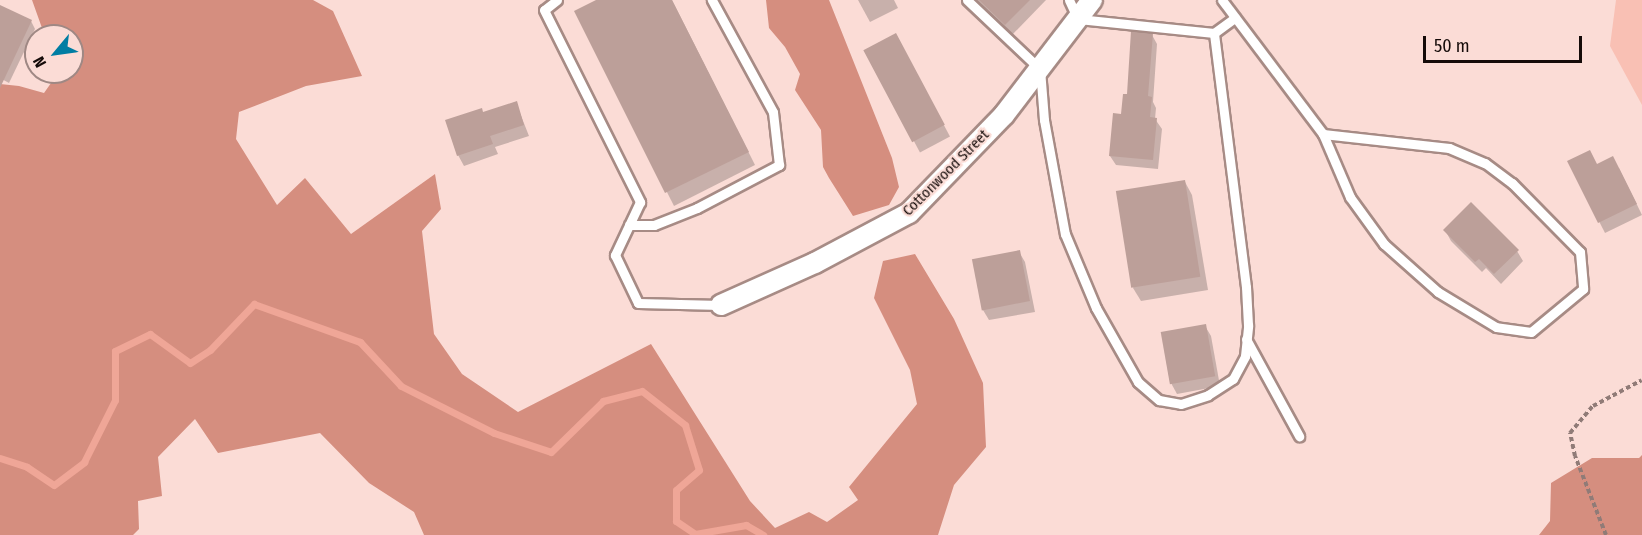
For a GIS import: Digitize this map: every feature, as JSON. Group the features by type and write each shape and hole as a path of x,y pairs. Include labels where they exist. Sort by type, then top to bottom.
{"street":[{"name":"Cottonwood Street","path":"721,305 815,263 909,213 1004,115 1092,0"}],"lane":[{"path":"557,0 544,10 640,201 615,255 638,303 721,305"},
{"path":"629,225 654,225 697,208 779,165 773,112 712,0"},
{"path":"967,0 1040,69 1044,120 1065,234 1096,308 1138,382 1159,400 1181,404 1208,395 1233,379 1245,356 1246,287 1214,33"},
{"path":"1069,0 1078,19 1214,33 1235,18"},
{"path":"1222,0 1323,134 1350,197 1384,244 1438,292 1496,327 1531,332 1583,288 1580,252 1512,183 1485,163 1449,148 1323,134"},
{"path":"1246,339 1299,436"}],"path":[{"path":"1606,535 1575,456 1570,433 1593,406 1642,380"}],"shaded area":[{"path":"32,0 313,0 333,11 362,76 306,86 239,112 236,139 277,205 305,178 351,234 435,174 441,209 422,231 434,334 462,374 518,412 651,344 750,501 775,528 809,512 827,522 858,500 849,487 917,404 910,370 874,298 883,261 915,254 954,319 983,383 986,447 954,485 938,535 424,535 414,512 369,483 320,433 218,453 195,419 158,457 162,496 138,501 139,529 133,535 0,535 0,84 19,86 44,93 50,84 84,84 84,24 41,24"},
{"path":"766,0 829,0 892,158 899,187 889,205 853,216 829,178 823,167 821,130 795,90 800,74 785,47 769,28"},
{"path":"1616,0 1642,0 1642,105 1610,46"},
{"path":"1642,455 1642,535 1539,535 1550,521 1551,483 1592,458 1639,458"}],"building":[{"path":"596,0 672,0 749,152 665,193 574,11"},
{"path":"979,0 1030,0 1005,25"},
{"path":"0,5 32,20 30,24 24,24 24,37 0,88"},
{"path":"1131,31 1153,33 1148,96 1152,97 1150,117 1157,118 1153,160 1109,156 1113,113 1121,114 1123,94 1127,94"},
{"path":"896,33 945,125 912,142 863,50"},
{"path":"517,101 524,125 490,136 493,144 457,156 445,120 482,108 483,112"},
{"path":"1590,150 1597,164 1613,156 1637,204 1598,223 1567,161"},
{"path":"1185,180 1200,277 1131,288 1116,191"},
{"path":"1471,202 1519,250 1494,274 1479,259 1475,262 1443,230"},
{"path":"1020,250 1030,301 982,310 972,259"},
{"path":"1206,324 1215,376 1170,384 1161,332"}],"waterway":[{"path":"0,458 27,467 54,485 84,462 115,400 115,351 150,334 190,363 210,350 254,304 360,342 401,386 494,433 551,452 603,401 642,391 685,425 699,470 676,490 676,521 695,534 746,525 763,535"}]}
